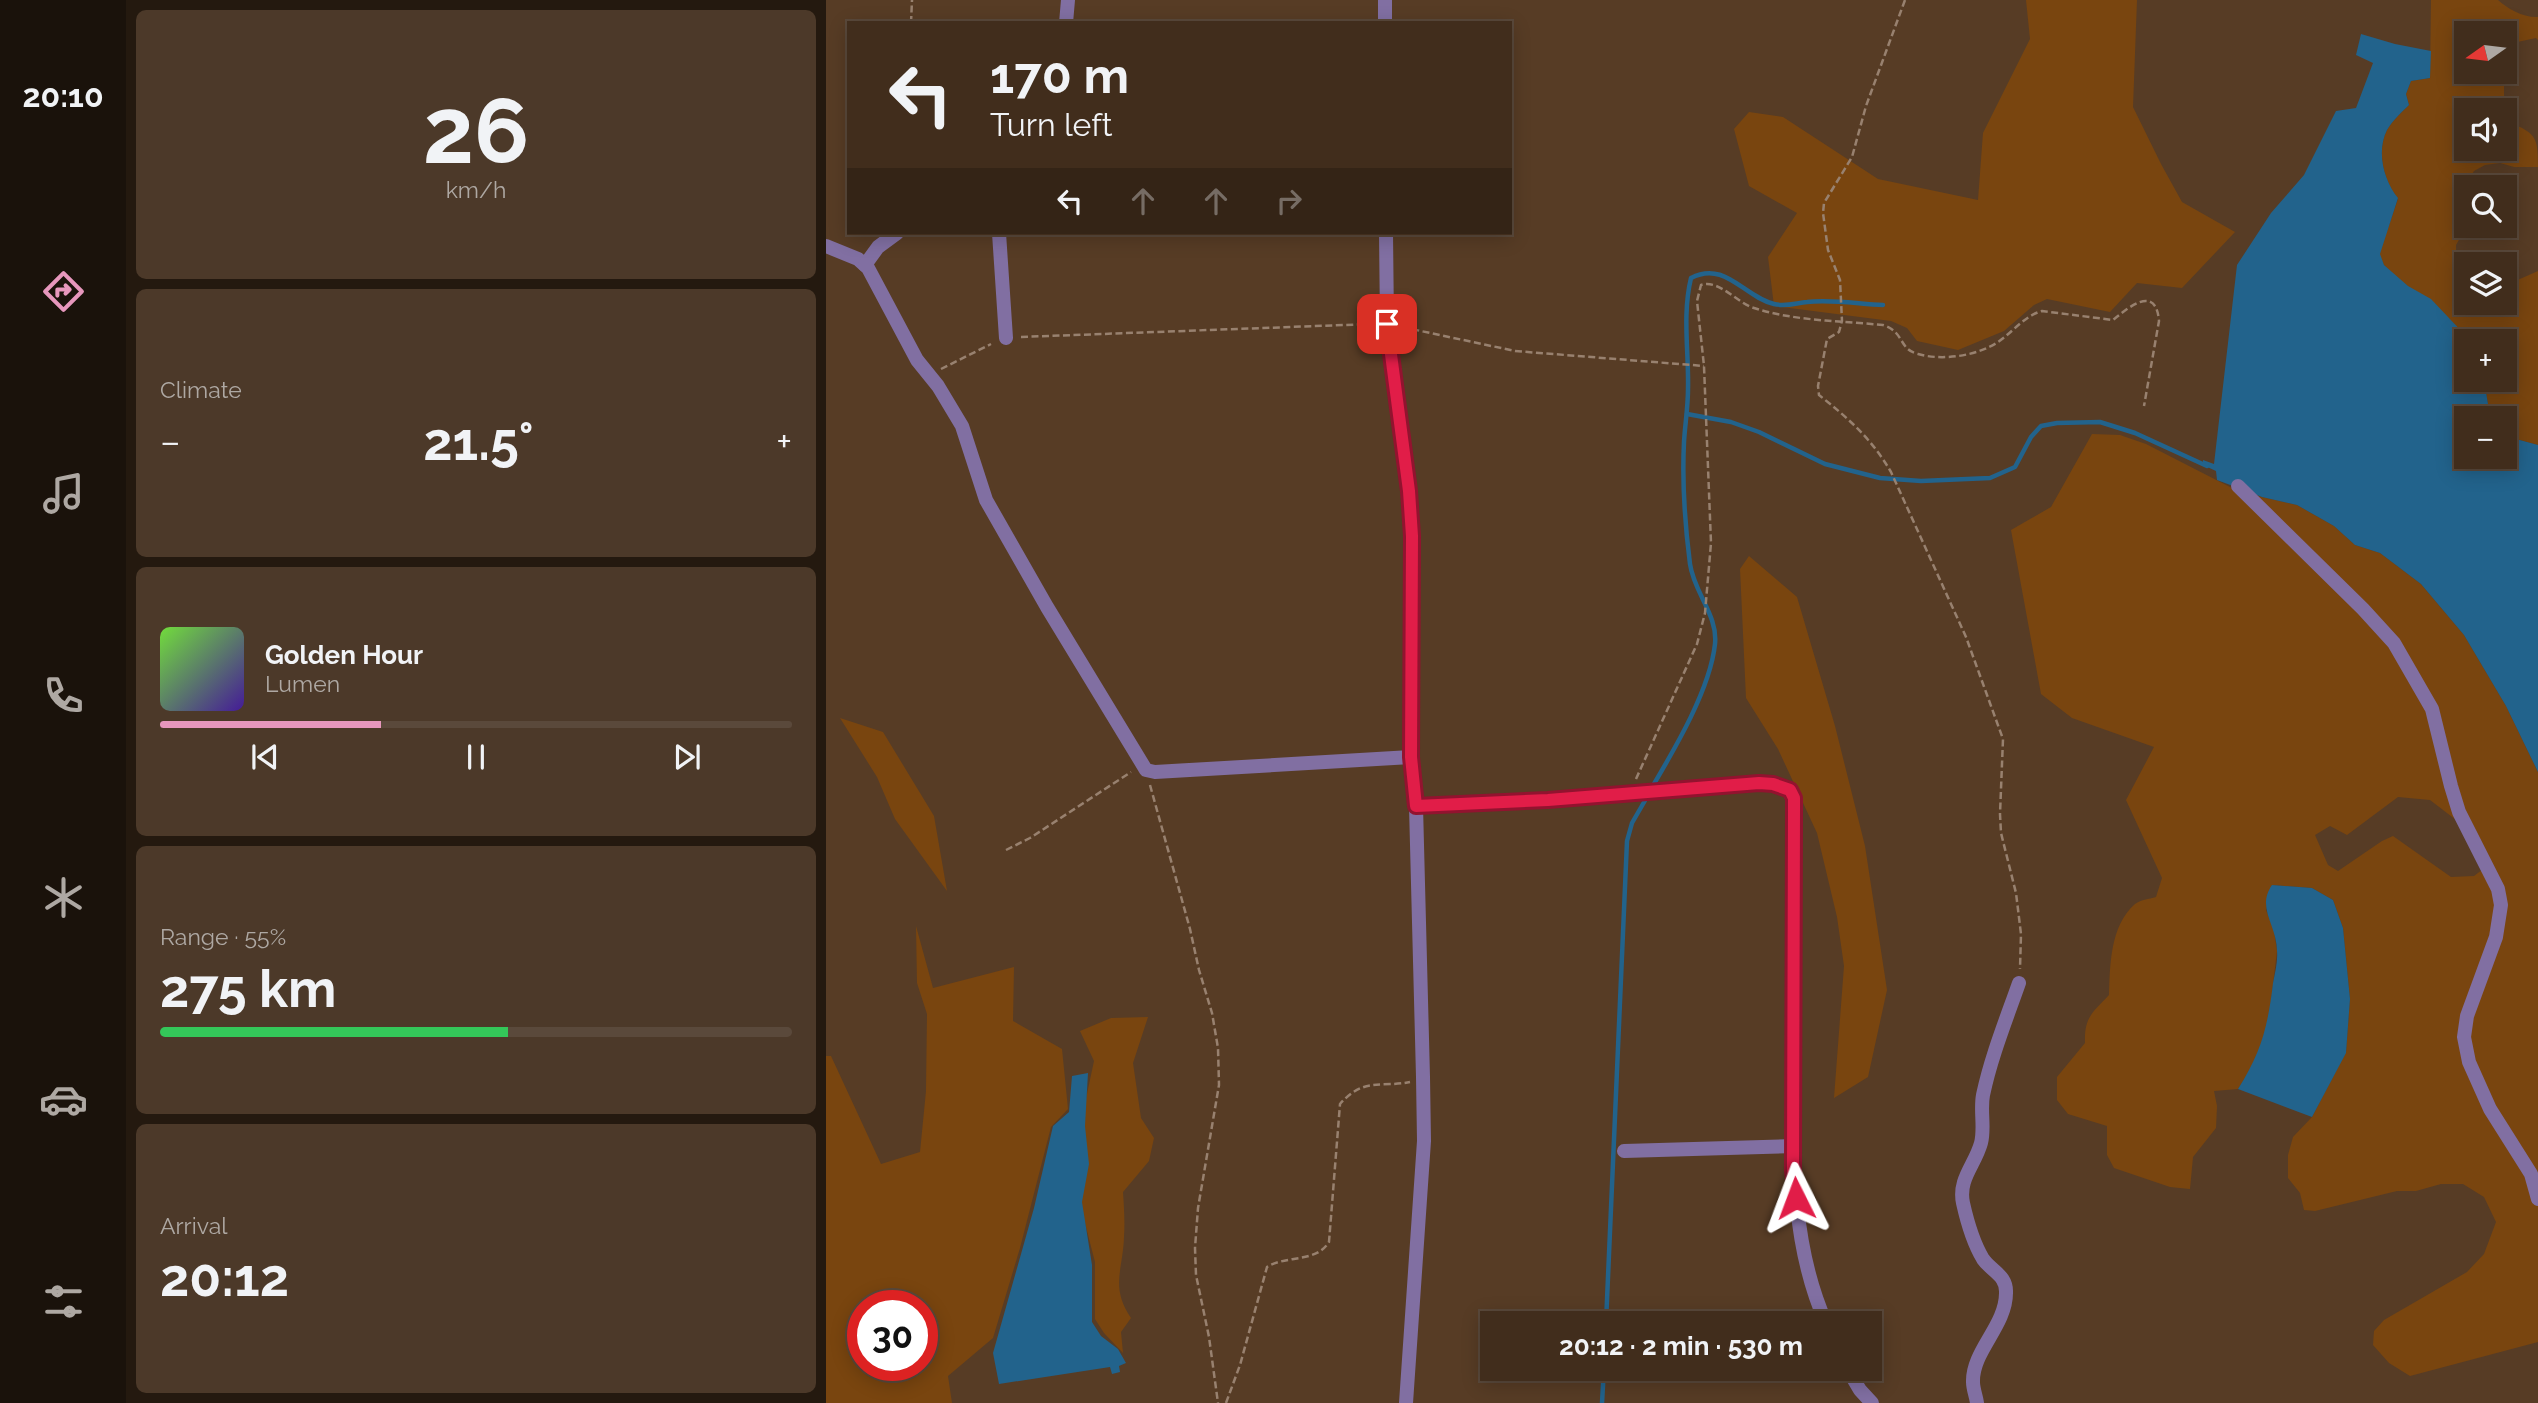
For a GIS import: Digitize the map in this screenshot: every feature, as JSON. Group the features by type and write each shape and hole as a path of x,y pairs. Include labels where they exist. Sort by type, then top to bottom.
{"street":[{"path":"1066,21 1068,0"},
{"path":"1385,0 1385,21"},
{"path":"865,265 878,247 894,235"},
{"path":"999,235 1006,338"},
{"path":"1386,235 1387,324 1409,491 1412,536 1411,757 1416,806 1423,1077 1424,1141 1406,1403"},
{"path":"826,246 848,254 865,265 917,360 962,426 986,500 1146,768 1411,757"},
{"path":"2238,486 2394,643 2432,709 2459,812 2498,889 2501,905 2496,937 2467,1016 2464,1037 2469,1062 2490,1109 2531,1174 2538,1199"},
{"path":"1416,806 1759,783 1773,784 1790,790 1794,798 1796,1198 1804,1255 1822,1311"},
{"path":"1977,1403 1973,1381 1975,1368 1998,1325 2006,1294 2003,1280 1979,1252 1964,1206 1963,1181 1981,1144 1982,1100 1987,1076 2019,983"},
{"path":"1624,1151 1794,1146"},
{"path":"1855,1381 1872,1403"}],"path":[{"path":"911,21 912,0"},
{"path":"1905,0 1866,106 1852,157 1825,203 1823,213 1828,250 1840,280 1842,321 1839,332 1827,339 1818,386 1819,395 1862,431 1877,448 1891,472 1966,637 2003,739 2001,833 2016,893 2021,934 2019,983"},
{"path":"1629,793 1697,644 1705,613 1711,543 1704,366 1697,301 1698,290 1704,283 1718,287 1756,309 1883,325 1896,331 1906,349 1918,354 1944,357 1987,348 2033,313 2049,310 2113,320 2137,302 2153,303 2158,309 2159,321 2144,406"},
{"path":"928,375 1006,338 1387,324 1514,351 1704,366"},
{"path":"1006,850 1146,768 1212,1013 1218,1048 1219,1085 1199,1195 1195,1248 1196,1275 1209,1337 1217,1403"},
{"path":"1226,1403 1240,1365 1267,1267 1275,1262 1317,1254 1329,1242 1340,1104 1351,1091 1364,1086 1397,1085 1423,1077"}],"shaded area":[{"path":"2026,0 2137,0 2133,107 2182,202 2235,232 2182,288 2137,283 2110,312 2047,299 2034,305 2004,331 1958,350 1917,341 1907,328 1891,321 1774,306 1768,257 1797,213 1749,186 1734,129 1749,112 1783,117 1878,179 1978,200 1983,133 2030,39"},
{"path":"2431,0 2498,0 2517,12 2538,17 2538,40 2536,38 2517,42 2517,21 2454,21 2454,84 2504,84 2504,98 2454,98 2454,161 2517,161 2517,126 2534,138 2538,167 2514,167 2500,163 2485,165 2472,175 2454,175 2454,238 2460,238 2454,252 2454,315 2517,315 2517,280 2538,271 2538,445 2517,439 2517,406 2488,404 2486,392 2517,392 2517,329 2458,329 2394,276 2379,254 2398,199 2385,175 2382,148 2387,130 2409,105 2406,94 2411,81 2430,78"},
{"path":"2092,434 2120,435 2146,444 2230,487 2297,505 2334,526 2355,545 2380,553 2421,584 2464,635 2506,706 2538,772 2538,1342 2410,1376 2389,1363 2373,1345 2374,1331 2384,1320 2467,1272 2484,1254 2496,1222 2484,1197 2463,1184 2441,1184 2416,1191 2397,1191 2315,1211 2304,1210 2300,1193 2288,1178 2288,1155 2293,1137 2312,1117 2346,1052 2350,999 2343,928 2333,900 2312,888 2272,885 2266,910 2274,930 2277,951 2269,1019 2255,1063 2238,1089 2214,1091 2217,1106 2216,1128 2193,1157 2190,1189 2170,1187 2114,1168 2107,1155 2107,1126 2068,1114 2057,1100 2057,1077 2085,1043 2088,1021 2109,995 2113,946 2121,923 2135,904 2156,897 2162,878 2126,800 2154,747 2072,718 2041,694 2011,530 2051,507","holes":["2398,797 2430,800 2473,833 2491,863 2474,876 2451,877 2393,836 2338,871 2328,865 2315,835 2330,826 2347,835"]},
{"path":"1749,556 1797,597 1835,726 1865,846 1887,990 1868,1077 1834,1098 1844,966 1837,917 1817,833 1778,749 1746,698 1740,569"},
{"path":"840,718 883,732 934,816 947,891 895,819 877,777"},
{"path":"916,926 933,988 1014,967 1013,1021 1062,1049 1068,1109 1051,1127 1020,1248 993,1338 948,1376 952,1403 826,1403 826,1056 831,1056 881,1164 920,1152 926,1091 927,1014 917,983"},
{"path":"1148,1017 1133,1063 1141,1118 1154,1138 1149,1161 1123,1192 1124,1231 1119,1287 1131,1318 1121,1332 1123,1353 1095,1319 1095,1262 1080,1204 1082,1117 1094,1061 1080,1031 1111,1018"}],"water":[{"path":"2361,34 2431,51 2430,78 2411,81 2406,94 2409,105 2392,123 2384,139 2382,157 2385,175 2398,198 2380,254 2384,265 2408,286 2431,299 2459,329 2454,329 2454,392 2486,392 2489,406 2454,406 2454,469 2517,469 2517,439 2538,445 2538,772 2506,706 2464,635 2421,584 2380,553 2355,545 2334,526 2297,505 2262,497 2217,480 2216,471 2203,465 2203,460 2214,464 2237,265 2271,213 2304,175 2336,111 2356,108 2373,63 2356,55"},
{"path":"2272,885 2312,888 2333,900 2343,928 2350,999 2346,1053 2312,1117 2238,1089 2258,1051 2269,1013 2277,955 2266,901"},
{"path":"1088,1073 1085,1126 1089,1164 1082,1202 1092,1265 1092,1322 1101,1336 1118,1349 1126,1363 1119,1366 1120,1372 1112,1374 1110,1367 999,1384 993,1353 1034,1208 1053,1126 1069,1112 1072,1076"}],"waterway":[{"path":"1651,789 1699,700 1715,644 1713,623 1692,575 1685,519 1683,472 1688,396 1686,320 1691,278 1714,273 1724,276 1763,300 1778,305 1826,301 1883,305"},
{"path":"1687,414 1731,422 1759,432 1825,464 1880,478 1921,481 1990,478 2015,467 2031,437 2041,426 2057,423 2100,422 2135,433 2207,466"},
{"path":"1607,1311 1627,841 1632,823 1647,797"},
{"path":"1602,1403 1603,1381"}],"route":[{"path":"1387,324 1409,491 1412,536 1411,757 1416,806 1548,800 1759,783 1782,786 1790,790 1794,798 1793,1170 1796,1198"}]}
